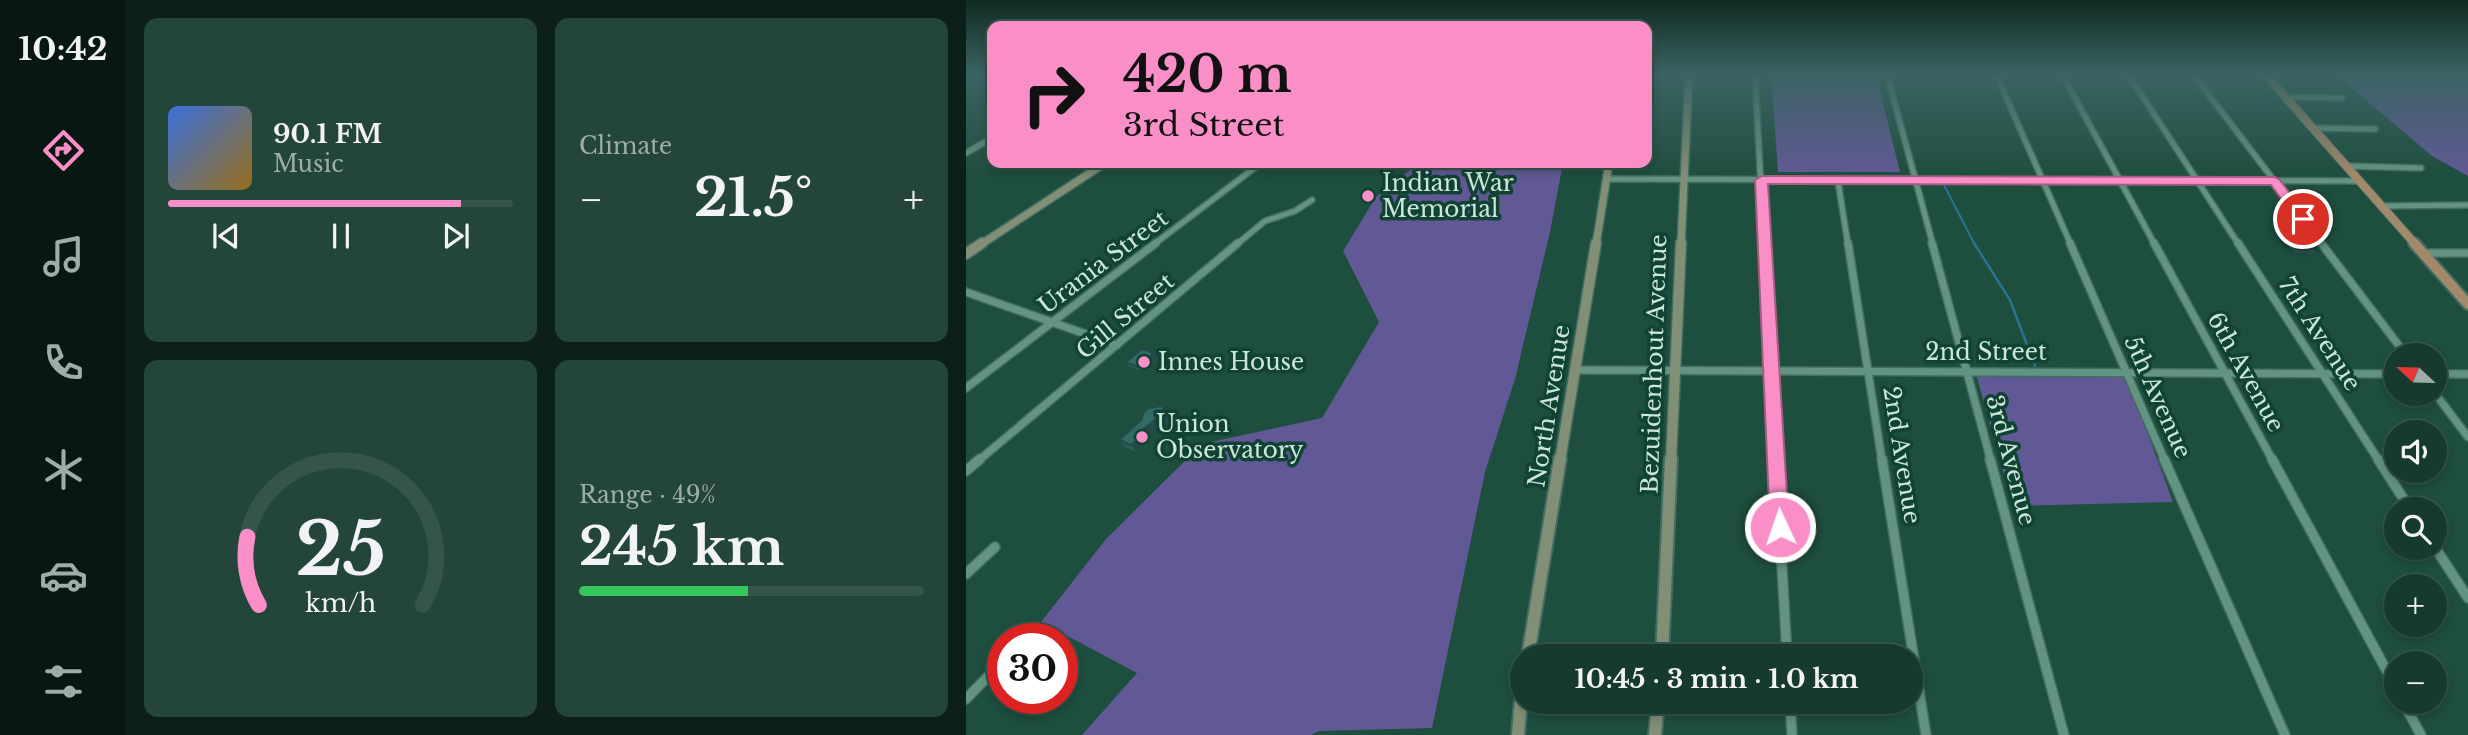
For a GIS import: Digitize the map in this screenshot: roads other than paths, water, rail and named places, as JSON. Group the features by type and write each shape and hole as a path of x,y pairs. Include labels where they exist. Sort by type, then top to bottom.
{"main road":[{"path":"2296,108 2467,301"}],"street":[{"name":"Bezuidenhout Avenue","path":"1662,644 1687,108"},
{"path":"1757,108 1786,644"},
{"name":"3rd Avenue","path":"1896,108 2064,735"},
{"name":"5th Avenue","path":"2011,108 2285,735"},
{"name":"6th Avenue","path":"2081,108 2384,666"},
{"name":"7th Avenue","path":"2150,108 2402,497"},
{"path":"2219,108 2397,343"},
{"path":"2313,128 2375,129"},
{"path":"966,153 987,141"},
{"path":"2347,166 2421,168"},
{"path":"966,254 1097,168"},
{"name":"Urania Street","path":"966,388 1254,168"},
{"name":"North Avenue","path":"1530,644 1608,168"},
{"path":"1606,179 2360,181"},
{"name":"2nd Avenue","path":"1838,181 1926,735"},
{"name":"Gill Street","path":"966,471 1265,221 1295,211 1312,200"},
{"path":"2382,206 2468,205"},
{"path":"2424,253 2468,253"},
{"path":"966,292 1117,345"},
{"name":"2nd Street","path":"1577,370 2384,374"},
{"path":"2447,374 2468,374"},
{"path":"2445,406 2468,437"},
{"path":"966,574 995,547"},
{"path":"2443,560 2468,598"},
{"path":"966,699 987,677"},
{"path":"1518,735 1520,714"},
{"path":"1656,735 1657,714"},
{"path":"1791,714 1792,735"},
{"path":"2410,714 2421,735"}],"waterway":[{"path":"1944,185 1975,245"},
{"path":"1974,243 2010,300 2035,366"}],"place":[{"name":"Indian War Memorial","path":"1368,196"},
{"name":"Innes House","path":"1144,362"},
{"name":"Union Observatory","path":"1142,437"}]}
